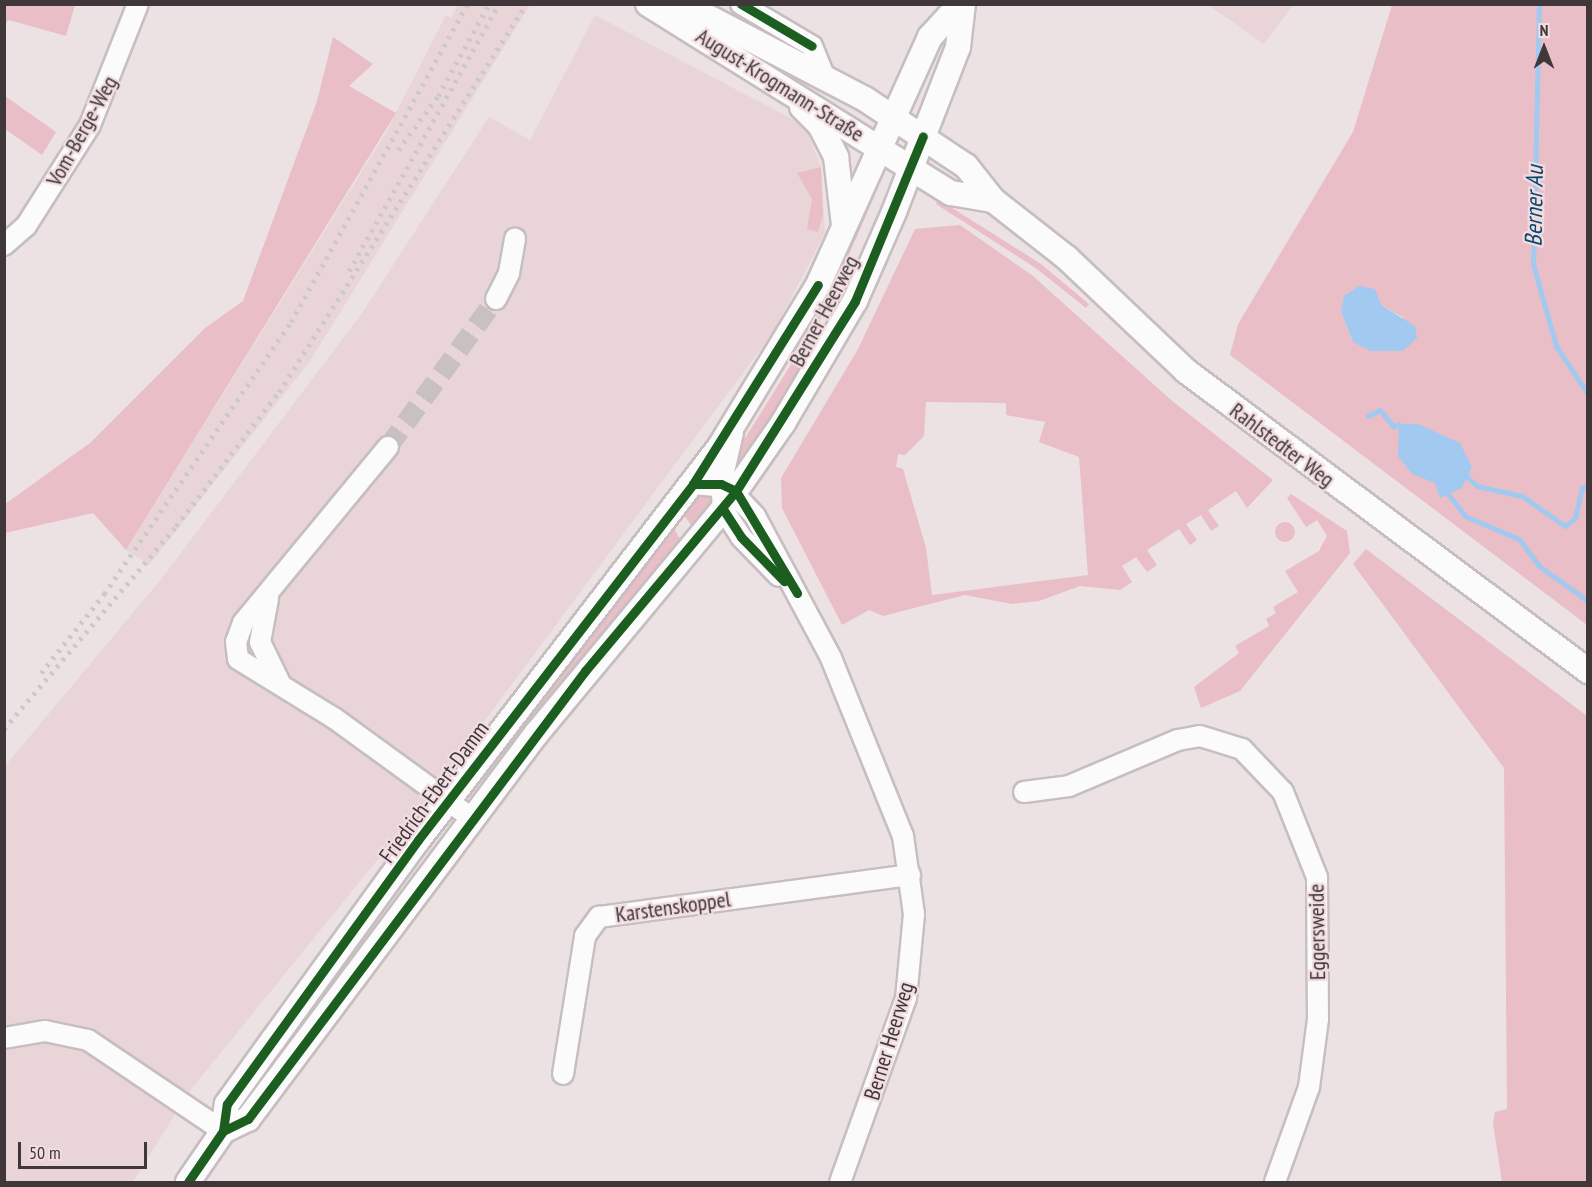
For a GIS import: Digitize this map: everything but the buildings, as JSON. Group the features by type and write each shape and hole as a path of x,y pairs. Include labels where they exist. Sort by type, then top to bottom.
{"main road":[{"name":"August-Krogmann-Straße","path":"648,4 790,90 911,168"},
{"name":"August-Krogmann-Straße","path":"683,4 825,78 895,117 923,136"},
{"name":"Berner Heerweg","path":"693,484 808,302 844,231 930,37 961,4"},
{"name":"Berner Heerweg","path":"727,495 855,301 911,168 958,47 961,4"},
{"path":"790,90 828,139 841,182 844,231"},
{"name":"Rahlstedter Weg","path":"923,136 966,166 993,200 1067,258 1186,371 1255,426 1587,671"},
{"name":"Rahlstedter Weg","path":"911,168 951,193 993,200"},
{"name":"Friedrich-Ebert-Damm","path":"188,1182 223,1131 227,1104 449,802 693,484"},
{"name":"Friedrich-Ebert-Damm","path":"223,1131 248,1119 585,671 727,495"}],"street":[{"name":"Vom-Berge-Weg","path":"4,245 26,226 90,125 138,4"},
{"path":"741,4 812,46 825,78"},
{"path":"496,299 509,273 515,239"},
{"name":"Berner Heerweg","path":"738,413 727,495 796,593 831,658 892,802 910,875 914,942 906,998 840,1182"},
{"path":"388,447 269,597 243,623 236,642 240,663 280,683 473,819"},
{"path":"693,484 727,495"},
{"path":"269,597 260,623 264,658 280,683"},
{"path":"236,642 260,623"},
{"name":"Eggersweide","path":"1024,792 1069,786 1178,740 1200,736 1242,749 1282,792 1317,877 1318,1018 1309,1087 1275,1182"},
{"name":"Karstenskoppel","path":"563,1074 585,936 599,917 910,875"},
{"path":"4,1038 45,1031 88,1040 223,1131"}],"shaded area":[{"path":"5,4 75,5 66,36 9,20 5,24"},
{"path":"458,5 530,5 310,361 149,565 126,550 385,134 446,15 451,18"},
{"path":"1208,5 1293,5 1264,44"},
{"path":"1392,5 1587,5 1587,625 1230,355 1238,324 1353,132","holes":["1381,305 1404,318 1353,342 1341,312"]},
{"path":"595,15 805,126 821,167 825,233 774,331 426,800 189,1092 133,1182 5,1182 5,766 162,578 362,313 489,117 530,140"},
{"path":"333,37 373,64 349,86 396,113 126,550 93,513 5,533 5,504 90,443 205,328 243,301 317,101"},
{"path":"5,96 56,132 42,155 5,129"},
{"path":"821,167 823,215 818,232 807,229 812,199 797,173"},
{"path":"870,191 875,195 799,369 776,417 734,479 737,451 810,334"},
{"path":"938,199 1041,264 1089,304 1086,308 1037,269 936,204"},
{"path":"960,225 1033,276 1171,400 1273,480 1247,508 1236,491 1208,510 1219,526 1211,531 1201,515 1186,524 1197,540 1190,545 1179,529 1147,550 1157,565 1147,572 1136,557 1122,566 1132,582 1120,590 1080,586 1039,601 1012,604 965,595 883,616 869,610 842,625 782,508 781,478 858,349 915,229","holes":["926,402 1006,403 1006,415 1045,422 1039,442 1079,457 1088,575 932,595 926,548 903,469 896,467 898,454 905,455 924,436"]},
{"path":"714,493 717,501 694,530 682,512 699,494"},
{"path":"1291,494 1347,531 1350,553 1240,691 1201,708 1194,687 1239,653 1235,646 1269,626 1266,619 1276,613 1273,607 1298,592 1285,571 1319,551 1327,536 1317,520 1306,527 1287,498"},
{"path":"1281,522 1289,522 1295,528 1295,536 1289,542 1281,542 1275,536 1275,528"},
{"path":"672,525 683,544 488,784 479,777"},
{"path":"1366,549 1587,716 1587,1182 1502,1182 1493,1123 1495,1112 1507,1109 1504,768 1353,564"}],"water":[{"path":"1359,286 1375,289 1381,305 1415,326 1417,338 1403,351 1371,351 1353,342 1341,312 1344,296"},
{"path":"1399,424 1418,424 1460,443 1472,467 1462,488 1440,498 1435,483 1412,474 1398,456"}],"waterway":[{"name":"Berner Au","path":"1539,4 1533,264 1556,346 1588,394"},
{"path":"1368,416 1380,410 1393,426 1399,424"},
{"path":"1467,477 1477,486 1522,496 1565,526 1575,518 1582,488 1588,485"},
{"path":"1448,494 1465,516 1519,539 1539,566 1588,601"}],"tunnel":[{"path":"388,447 496,299"}],"railway":[{"path":"41,673 104,594 291,322 467,4"},
{"path":"398,150 438,96 489,4"},
{"path":"349,271 499,4"},
{"path":"4,729 176,526 279,392 526,4"}],"cycle path":[{"path":"741,4 812,46"},
{"path":"223,1131 248,1119 585,671 736,491 855,301 923,136"},
{"path":"188,1182 223,1131 227,1104 418,840 693,484 818,285"},
{"path":"693,484 721,484 736,491 797,593"},
{"path":"723,509 741,537 784,581"}]}
